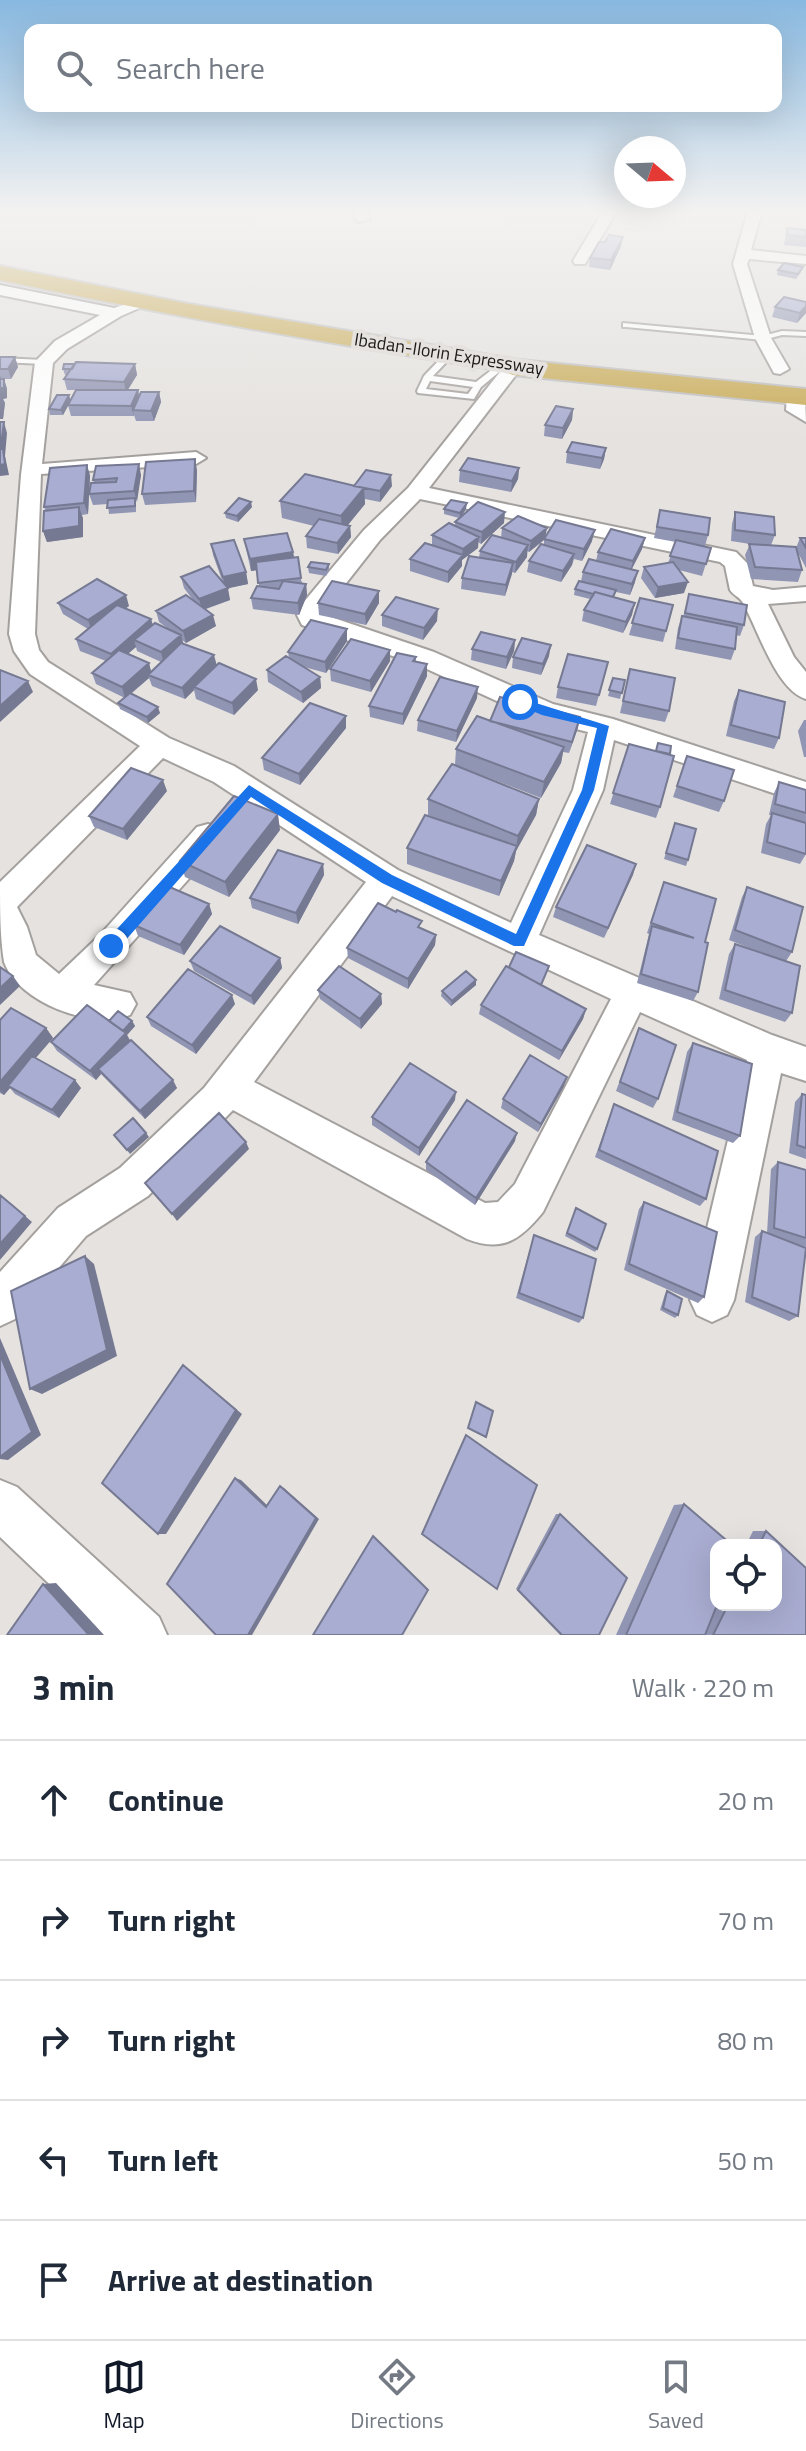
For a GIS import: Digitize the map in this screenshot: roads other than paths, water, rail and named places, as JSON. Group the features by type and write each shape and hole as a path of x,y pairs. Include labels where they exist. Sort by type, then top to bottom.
{"highway":[{"name":"Ibadan-Ilorin Expressway","path":"68,287 143,303 510,365 803,403"},
{"name":"Ibadan-Ilorin Expressway","path":"182,287 407,324"},
{"path":"750,366 806,372"}],"street":[{"path":"747,287 763,338 780,369"},
{"path":"0,290 115,313"},
{"path":"143,303 115,313 61,345 44,362 11,631 39,668 159,745 224,774 387,879 519,942 767,1051 806,1064"},
{"path":"510,365 415,492 372,535 312,608 311,619 425,658 546,712 603,726 806,793"},
{"path":"32,470 196,458"},
{"path":"415,492 728,557 736,564 742,590 752,596 771,598 806,594"},
{"path":"752,596 783,660 806,690"},
{"path":"519,942 588,790 603,726"},
{"path":"0,903 159,745"},
{"path":"60,996 111,946 249,790"},
{"path":"0,1304 72,1222 134,1182 194,1125 227,1087 387,879"},
{"path":"0,909 11,927 22,964 60,996 118,1004"},
{"path":"227,1087 482,1224 508,1222 529,1198 633,991"},
{"path":"712,1300 767,1051"},
{"path":"0,1504 141,1635"}],"lane":[{"path":"626,325 763,338 782,333 806,334"},
{"path":"449,355 427,378 421,389 424,392 471,397 478,385 510,365"},
{"path":"0,360 44,362"},
{"path":"427,378 478,385"}]}
